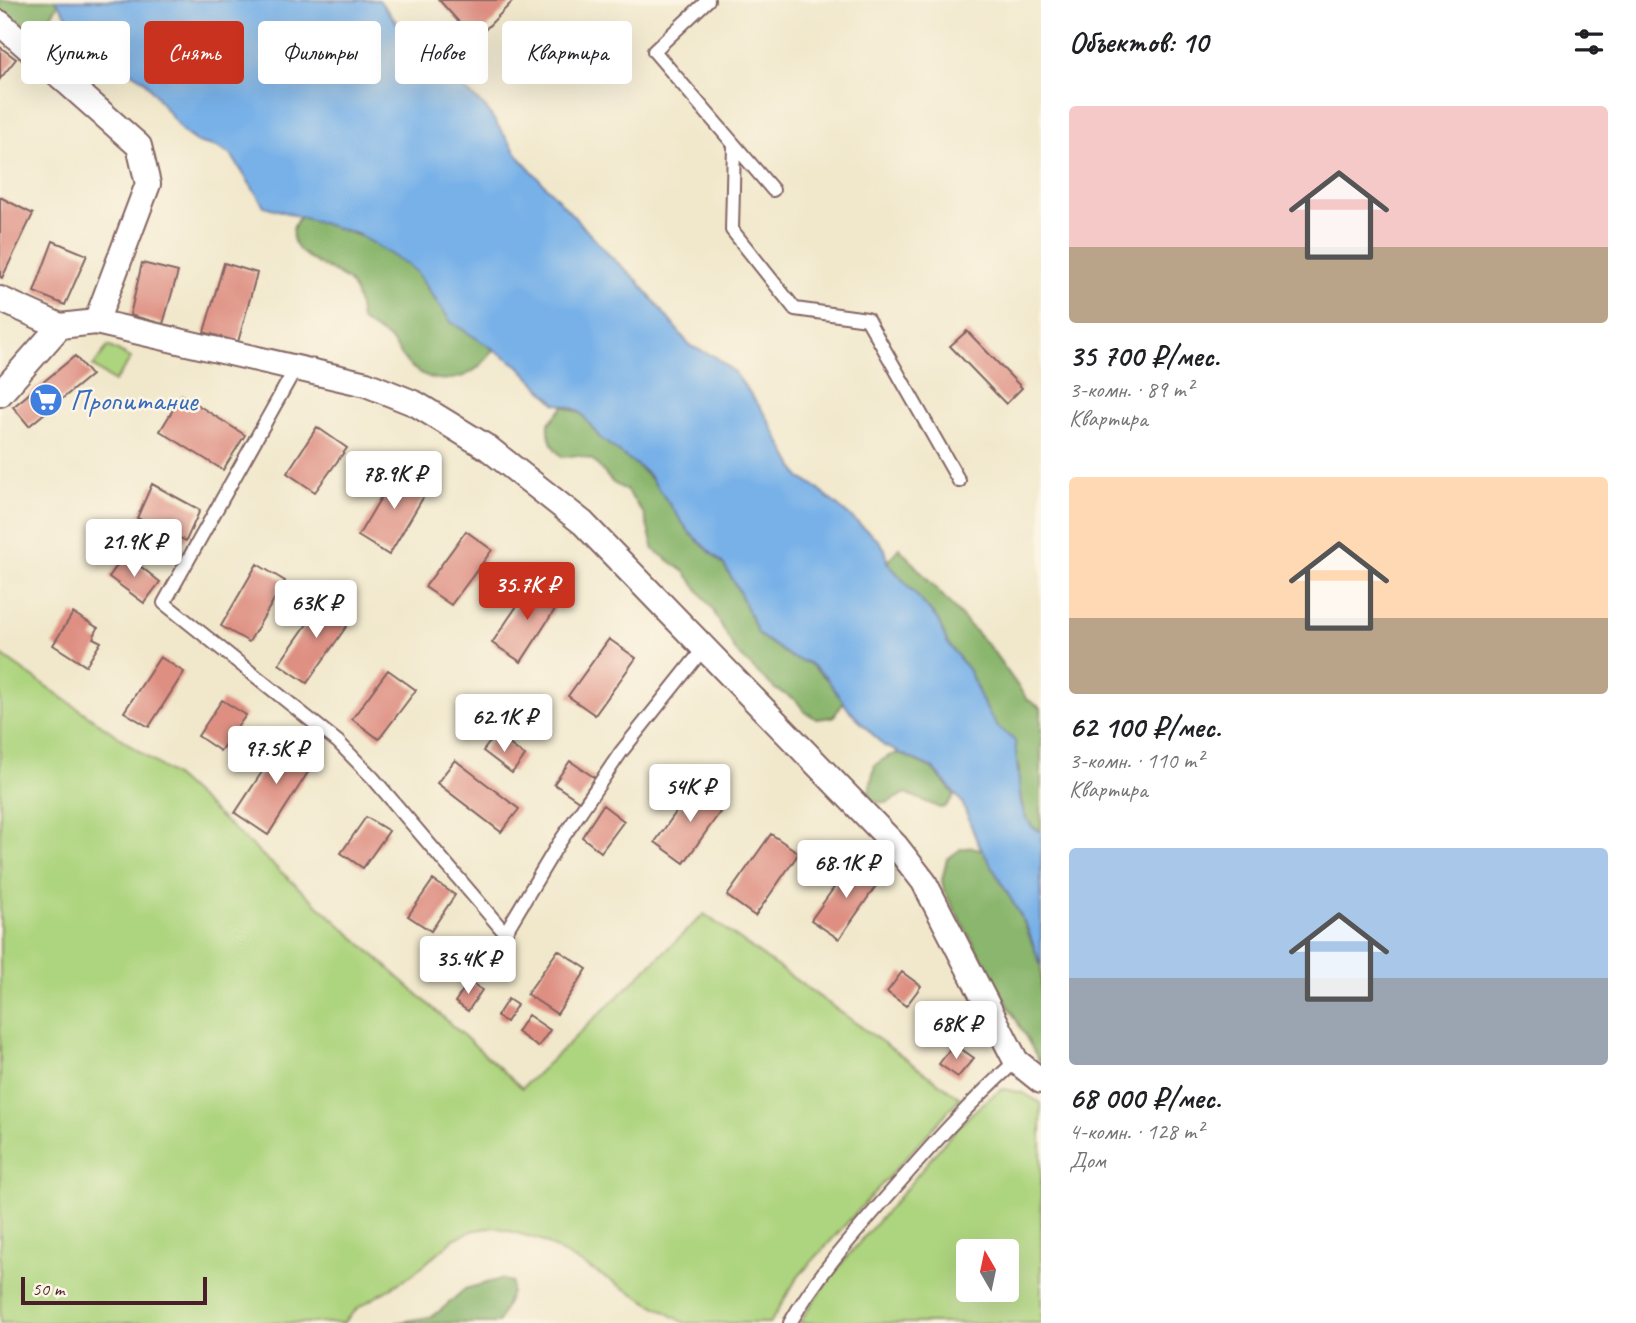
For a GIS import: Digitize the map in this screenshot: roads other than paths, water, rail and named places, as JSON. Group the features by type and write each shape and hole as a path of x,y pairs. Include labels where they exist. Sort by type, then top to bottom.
{"street":[{"path":"0,23 139,146 148,184 96,322"},
{"path":"0,299 60,326 96,322 366,384 416,404 488,448 583,523 896,846 924,882 1016,1061 1041,1081"},
{"path":"0,394 60,326"}],"lane":[{"path":"708,0 654,51 773,190"},
{"path":"734,145 732,230 795,309 867,319 959,481"},
{"path":"295,369 164,603 338,741 373,778 505,933 557,845 621,752 704,648"},
{"path":"790,1323 807,1292 840,1250 969,1103 1016,1061"}],"water":[{"path":"56,0 379,0 395,21 395,84 458,84 485,107 520,158 609,255 637,280 690,346 716,357 735,373 765,414 800,478 812,484 878,540 885,549 887,562 938,620 947,642 969,671 997,726 1015,741 1021,803 1032,827 1041,831 1041,966 1026,925 977,841 962,802 933,768 884,746 849,710 825,676 809,663 791,657 759,635 724,565 690,533 647,473 600,438 582,414 573,408 555,403 518,365 451,322 417,273 408,265 357,234 264,206 232,156 217,147 197,142 183,132 147,84 244,84 244,21 144,21 144,80 130,71 130,21 70,21"}],"place":[{"name":"Пропитание","path":"46,400"}]}
